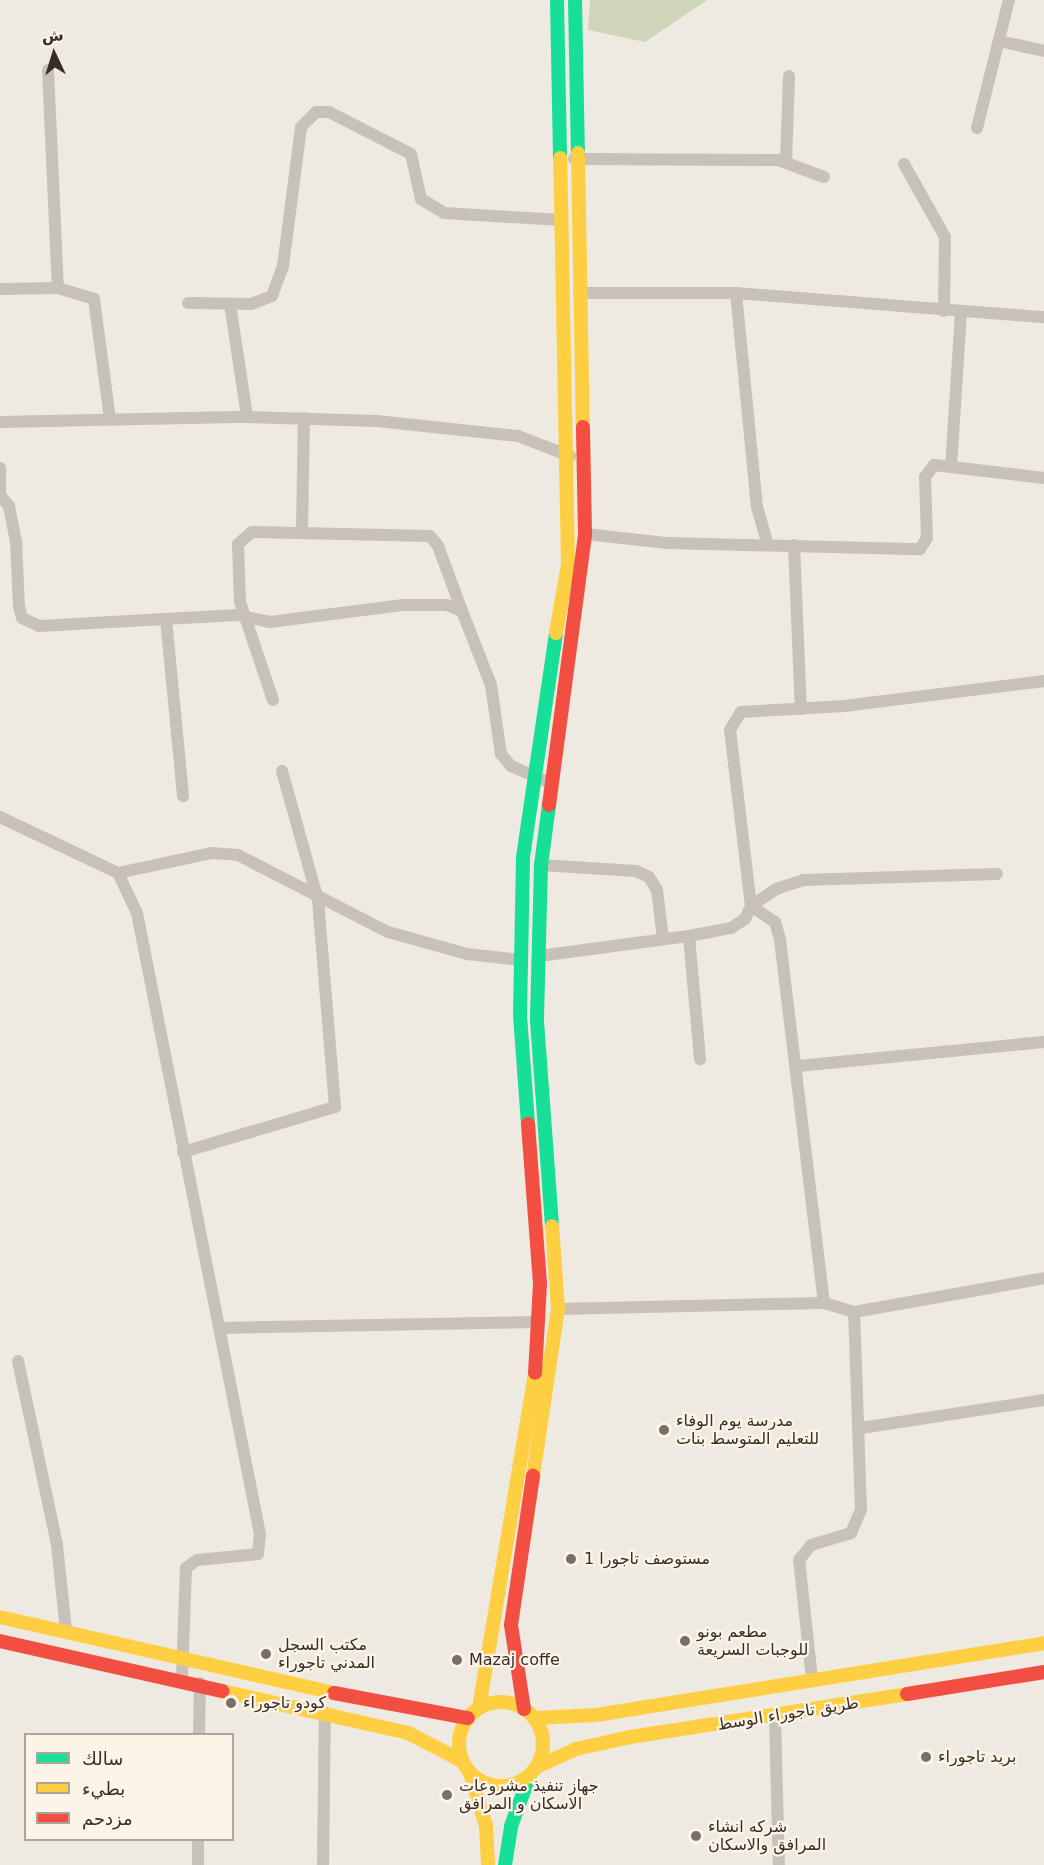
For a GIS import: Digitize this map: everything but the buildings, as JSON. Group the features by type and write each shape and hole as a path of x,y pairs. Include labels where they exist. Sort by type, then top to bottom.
{"main road":[{"path":"479,1708 537,1363 538,1322 521,960 532,777 568,564 557,0"},
{"path":"505,1865 511,1826 544,1742 515,1678 512,1625 558,1309 539,1077 539,956 541,865 548,782 585,534 574,159 575,0"},
{"path":"509,1532 526,1535"},
{"path":"0,1617 184,1656 403,1710 468,1718"},
{"path":"0,1641 182,1678 325,1712 429,1741 462,1761 470,1773 486,1826 488,1865"},
{"path":"462,1761 460,1739 468,1718 479,1708 502,1702 530,1713 596,1715 812,1678 1044,1643"},
{"name":"طريق تاجوراء الوسط","path":"533,1771 618,1739 774,1717 1044,1672"},
{"path":"470,1773 493,1786 533,1771"}],"street":[{"path":"976,128 1009,0"},
{"path":"999,42 1044,51"},
{"path":"48,70 58,288"},
{"path":"786,162 789,76"},
{"path":"188,303 261,302 277,288 301,127 316,112 329,112 411,154 421,199 444,213 561,220"},
{"path":"574,159 786,162 824,177"},
{"path":"904,164 945,237 944,311"},
{"path":"0,289 58,288 89,295 96,304 110,419"},
{"path":"579,293 736,293 1044,317"},
{"path":"736,293 757,507 768,544"},
{"path":"230,304 247,417"},
{"path":"951,467 961,312"},
{"path":"0,422 247,417 457,427 519,436 567,454 584,465"},
{"path":"302,530 304,418"},
{"path":"585,534 666,543 920,549 927,538 928,468 951,467 1044,478"},
{"path":"0,468 1,498 9,506 16,541 19,606 28,623 245,616 270,622 402,605 447,605 462,611"},
{"path":"273,700 245,616 238,543 252,532 302,530 430,536 491,685 501,754 532,777 548,782"},
{"path":"794,545 801,709"},
{"path":"166,619 183,796"},
{"path":"539,956 689,936 731,928 745,919 751,906 731,722 741,712 801,709 1044,681"},
{"path":"183,1152 335,1107 318,900 282,771"},
{"path":"0,817 118,873 211,853 238,855 256,860 318,900 388,932 468,954 521,960"},
{"path":"541,865 636,871 649,877 657,890 663,939"},
{"path":"118,873 137,913 183,1152 221,1328 260,1548 251,1556 197,1560 186,1568 182,1678"},
{"path":"751,906 776,889 803,880 997,874"},
{"path":"751,906 777,927 798,1066 824,1303"},
{"path":"689,936 700,1060"},
{"path":"798,1066 1044,1042"},
{"path":"558,1309 824,1303 854,1312 1044,1278"},
{"path":"812,1678 799,1560 811,1545 846,1536 860,1519 861,1428 854,1312"},
{"path":"221,1328 538,1322"},
{"path":"18,1361 57,1545 66,1631"},
{"path":"861,1428 1044,1400"},
{"path":"200,1683 200,1733"},
{"path":"323,1865 325,1712"},
{"path":"774,1717 778,1865"},
{"path":"198,1841 198,1865"}],"green space":[{"path":"590,0 707,0 645,42 588,30"}],"traffic: fast":[{"path":"557,0 560,158"},
{"path":"575,0 578,153"},
{"path":"528,1124 520,1015 523,857 556,633"},
{"path":"549,805 541,865 537,1021 552,1226"},
{"path":"505,1865 511,1826 530,1775"}],"traffic: slow":[{"path":"578,153 583,427"},
{"path":"556,633 568,564 560,158"},
{"path":"533,1476 558,1309 552,1226"},
{"path":"479,1708 535,1373"},
{"path":"0,1617 334,1693"},
{"path":"535,1718 596,1715 1044,1643"},
{"path":"222,1691 408,1733 462,1761"},
{"path":"537,1767 576,1749 630,1737 907,1694"},
{"path":"501,1702 517,1705 531,1714 540,1728 543,1744 540,1760 531,1774 517,1783 501,1786 485,1783 471,1774 462,1760 459,1744 462,1728 471,1714 485,1705 501,1702"},
{"path":"470,1773 486,1826 488,1865"}],"traffic: jam":[{"path":"549,805 585,534 583,427"},
{"path":"528,1124 540,1284 535,1373"},
{"path":"524,1709 511,1625 533,1476"},
{"path":"0,1641 222,1691"},
{"path":"907,1694 1044,1672"},
{"path":"334,1693 468,1718"}],"place":[{"name":"مدرسة يوم الوفاء للتعليم المتوسط بنات","path":"664,1430"},
{"name":"مستوصف تاجورا 1","path":"571,1559"},
{"name":"مطعم بونو للوجبات السريعة","path":"685,1641"},
{"name":"مكتب السجل المدني تاجوراء","path":"266,1654"},
{"name":"Mazaj coffe","path":"457,1660"},
{"name":"كودو تاجوراء","path":"231,1703"},
{"name":"بريد تاجوراء","path":"926,1757"},
{"name":"جهاز تنفيذ مشروعات الاسكان و المرافق","path":"447,1795"},
{"name":"شركه انشاء المرافق والاسكان","path":"696,1836"}]}
